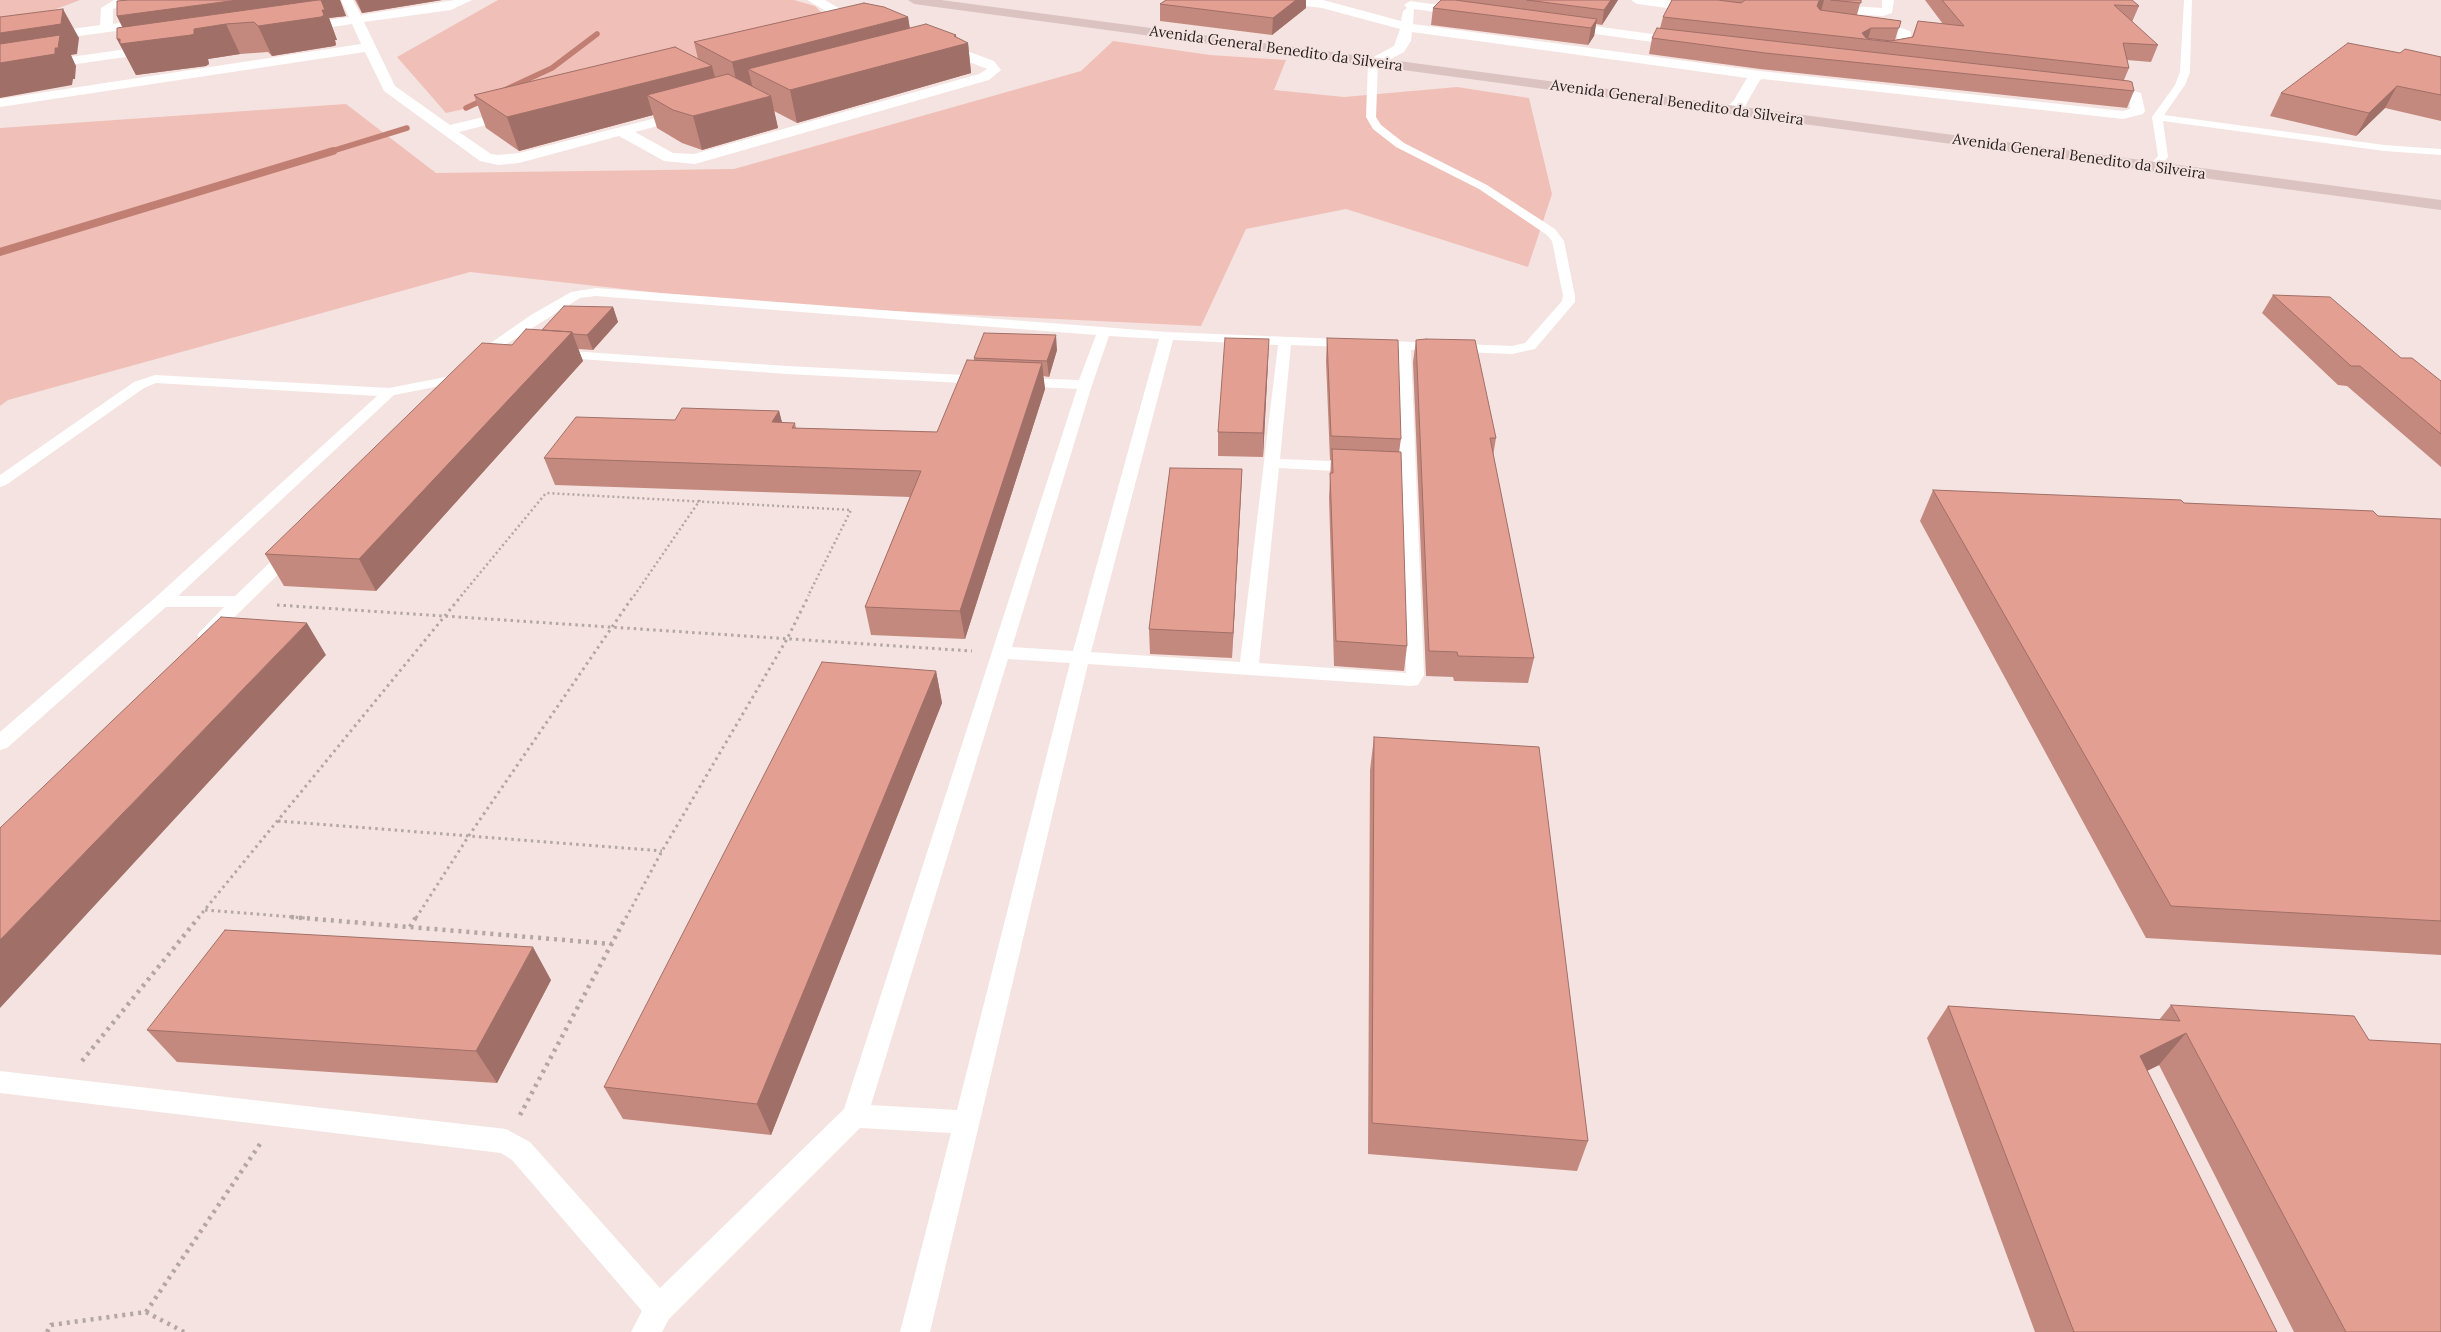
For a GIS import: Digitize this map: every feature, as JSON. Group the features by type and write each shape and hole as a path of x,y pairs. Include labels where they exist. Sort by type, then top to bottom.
{"main road":[{"name":"Avenida General Benedito da Silveira","path":"914,0 2441,205"}],"street":[{"path":"106,28 107,8 127,0"},
{"path":"347,0 389,88 484,157 498,160 519,158 700,110"},
{"path":"282,30 451,6 466,0"},
{"path":"813,0 827,5 838,14 881,21 856,29"},
{"path":"1289,0 1325,2 1407,27 1759,75 2123,115 2138,111 2136,96 2132,94 2085,87"},
{"path":"1638,0 1718,10"},
{"path":"1836,8 1883,12 1888,10 1888,0"},
{"path":"1373,63 1399,49 1404,40 1411,2 1487,16"},
{"path":"1650,18 1662,4"},
{"path":"0,43 172,19"},
{"path":"1624,21 1682,29"},
{"path":"1545,24 1698,44"},
{"path":"1848,25 1896,30 1904,34 1901,50 1895,52 1857,49"},
{"path":"621,131 668,156 683,159 708,156 984,77 994,72 993,67 988,64 941,45 922,44"},
{"path":"0,71 171,46"},
{"path":"0,103 240,61 369,47"},
{"path":"1871,64 1891,66"},
{"path":"1731,110 1740,103 1755,76 1759,75"},
{"path":"447,130 531,110"},
{"path":"779,121 795,130"}],"lane":[{"path":"2154,166 2163,157 2158,117 2180,85 2185,72 2188,0"},
{"path":"440,399 475,364 536,318 576,296 586,293 1167,336 1523,349 1530,346 1568,302 1569,296 1558,241 1551,232 1483,187 1400,145 1377,127 1371,117 1373,63"},
{"path":"2158,117 2384,148 2441,152"},
{"path":"646,1332 659,1309 855,1116 1000,652 1085,385 1104,332"},
{"path":"915,1332 1081,656 1167,336"},
{"path":"1250,669 1270,462 1285,341"},
{"path":"1000,652 1081,656 1407,681 1414,678 1402,470 1404,345"},
{"path":"0,482 139,385 155,379 389,392 519,351"},
{"path":"539,352 787,370 1085,385"},
{"path":"0,743 162,601 389,392"},
{"path":"1270,462 1368,468"},
{"path":"198,643 303,539"},
{"path":"162,601 241,602"},
{"path":"0,1082 506,1141 521,1152 659,1309"},
{"path":"855,1116 966,1122"}],"path":[{"path":"60,1089 546,493 700,500 851,510 787,638 662,851 506,1141"},
{"path":"410,927 468,837 700,500"},
{"path":"241,602 1000,652"},
{"path":"278,820 468,837 662,851"},
{"path":"205,910 612,944"},
{"path":"146,1312 280,1115"},
{"path":"48,1332 51,1325 146,1312 184,1332"}],"shaded area":[{"path":"0,0 80,0 0,30"},
{"path":"498,0 794,0 815,6 826,17 745,47 446,113 397,57"},
{"path":"1113,41 1210,55 1286,60 1274,90 1344,97 1457,87 1529,98 1552,194 1528,267 1346,209 1246,229 1201,326 768,305 470,272 8,400 0,406 0,128 346,104 436,173 734,169 1081,71"}],"building":[{"path":"238,0 117,16 117,1"},
{"path":"321,0 325,10 322,10 324,15 321,17 258,26 254,22 226,24 194,29 194,34 191,35 120,44 120,39 117,39 117,28"},
{"path":"1166,0 1296,0 1273,18 1160,4"},
{"path":"1441,0 1455,0 1597,19 1591,28 1433,8"},
{"path":"1527,0 1611,0 1604,10"},
{"path":"1672,0 1718,0 1741,3 1745,0 1822,0 1819,1 1817,6 1820,10 1901,21 1899,28 1871,28 1862,33 1866,38 1891,41 1913,37 1918,21 1964,26 1942,0 2132,0 2139,6 2114,5 2158,45 2123,43 2129,68 1663,17"},
{"path":"1831,0 1861,0 1861,3"},
{"path":"864,3 884,7 908,17 732,62 694,42"},
{"path":"63,9 61,24 0,33 0,17"},
{"path":"926,24 956,35 954,36 968,43 790,90 748,69"},
{"path":"1657,28 2129,81 2132,82 2134,91 1765,53 1652,38"},
{"path":"60,35 58,48 55,48 55,54 0,63 0,44"},
{"path":"2348,43 2400,53 2405,49 2441,57 2441,95 2397,86 2369,113 2281,93"},
{"path":"675,47 712,66 507,117 474,95"},
{"path":"728,74 771,96 693,116 673,110 647,95"},
{"path":"2273,295 2330,297 2401,358 2412,358 2441,381 2441,434 2360,366 2351,366"},
{"path":"564,306 613,307 587,335 542,330"},
{"path":"526,329 572,332 359,559 265,554 482,343 512,345"},
{"path":"984,333 1056,335 1047,361 974,358"},
{"path":"1225,338 1269,339 1263,433 1218,432"},
{"path":"1327,338 1398,340 1401,439 1331,436"},
{"path":"1416,340 1475,340 1496,438 1490,438 1534,658 1458,656 1457,652 1429,651"},
{"path":"967,360 1042,363 960,611 865,607 921,471 544,458 576,417 675,420 682,408 779,411 772,422 795,423 792,428 937,432"},
{"path":"1332,449 1401,452 1407,646 1336,641 1330,473 1333,473"},
{"path":"1170,468 1242,469 1233,633 1149,629"},
{"path":"1933,490 2181,500 2184,503 2373,511 2378,516 2441,519 2441,921 2171,906"},
{"path":"221,617 307,623 0,940 0,828"},
{"path":"822,662 936,671 757,1104 604,1087"},
{"path":"1374,737 1539,747 1588,1141 1372,1123"},
{"path":"225,930 533,947 476,1051 147,1030"},
{"path":"2171,1005 2354,1016 2369,1040 2441,1044 2441,1332 2346,1332 2186,1033 2140,1056 2277,1332 2074,1332 1948,1006 2180,1021"}],"waterway":[{"path":"466,108 552,68 597,34"},
{"path":"329,152 407,128"},
{"path":"0,252 333,151"}]}
